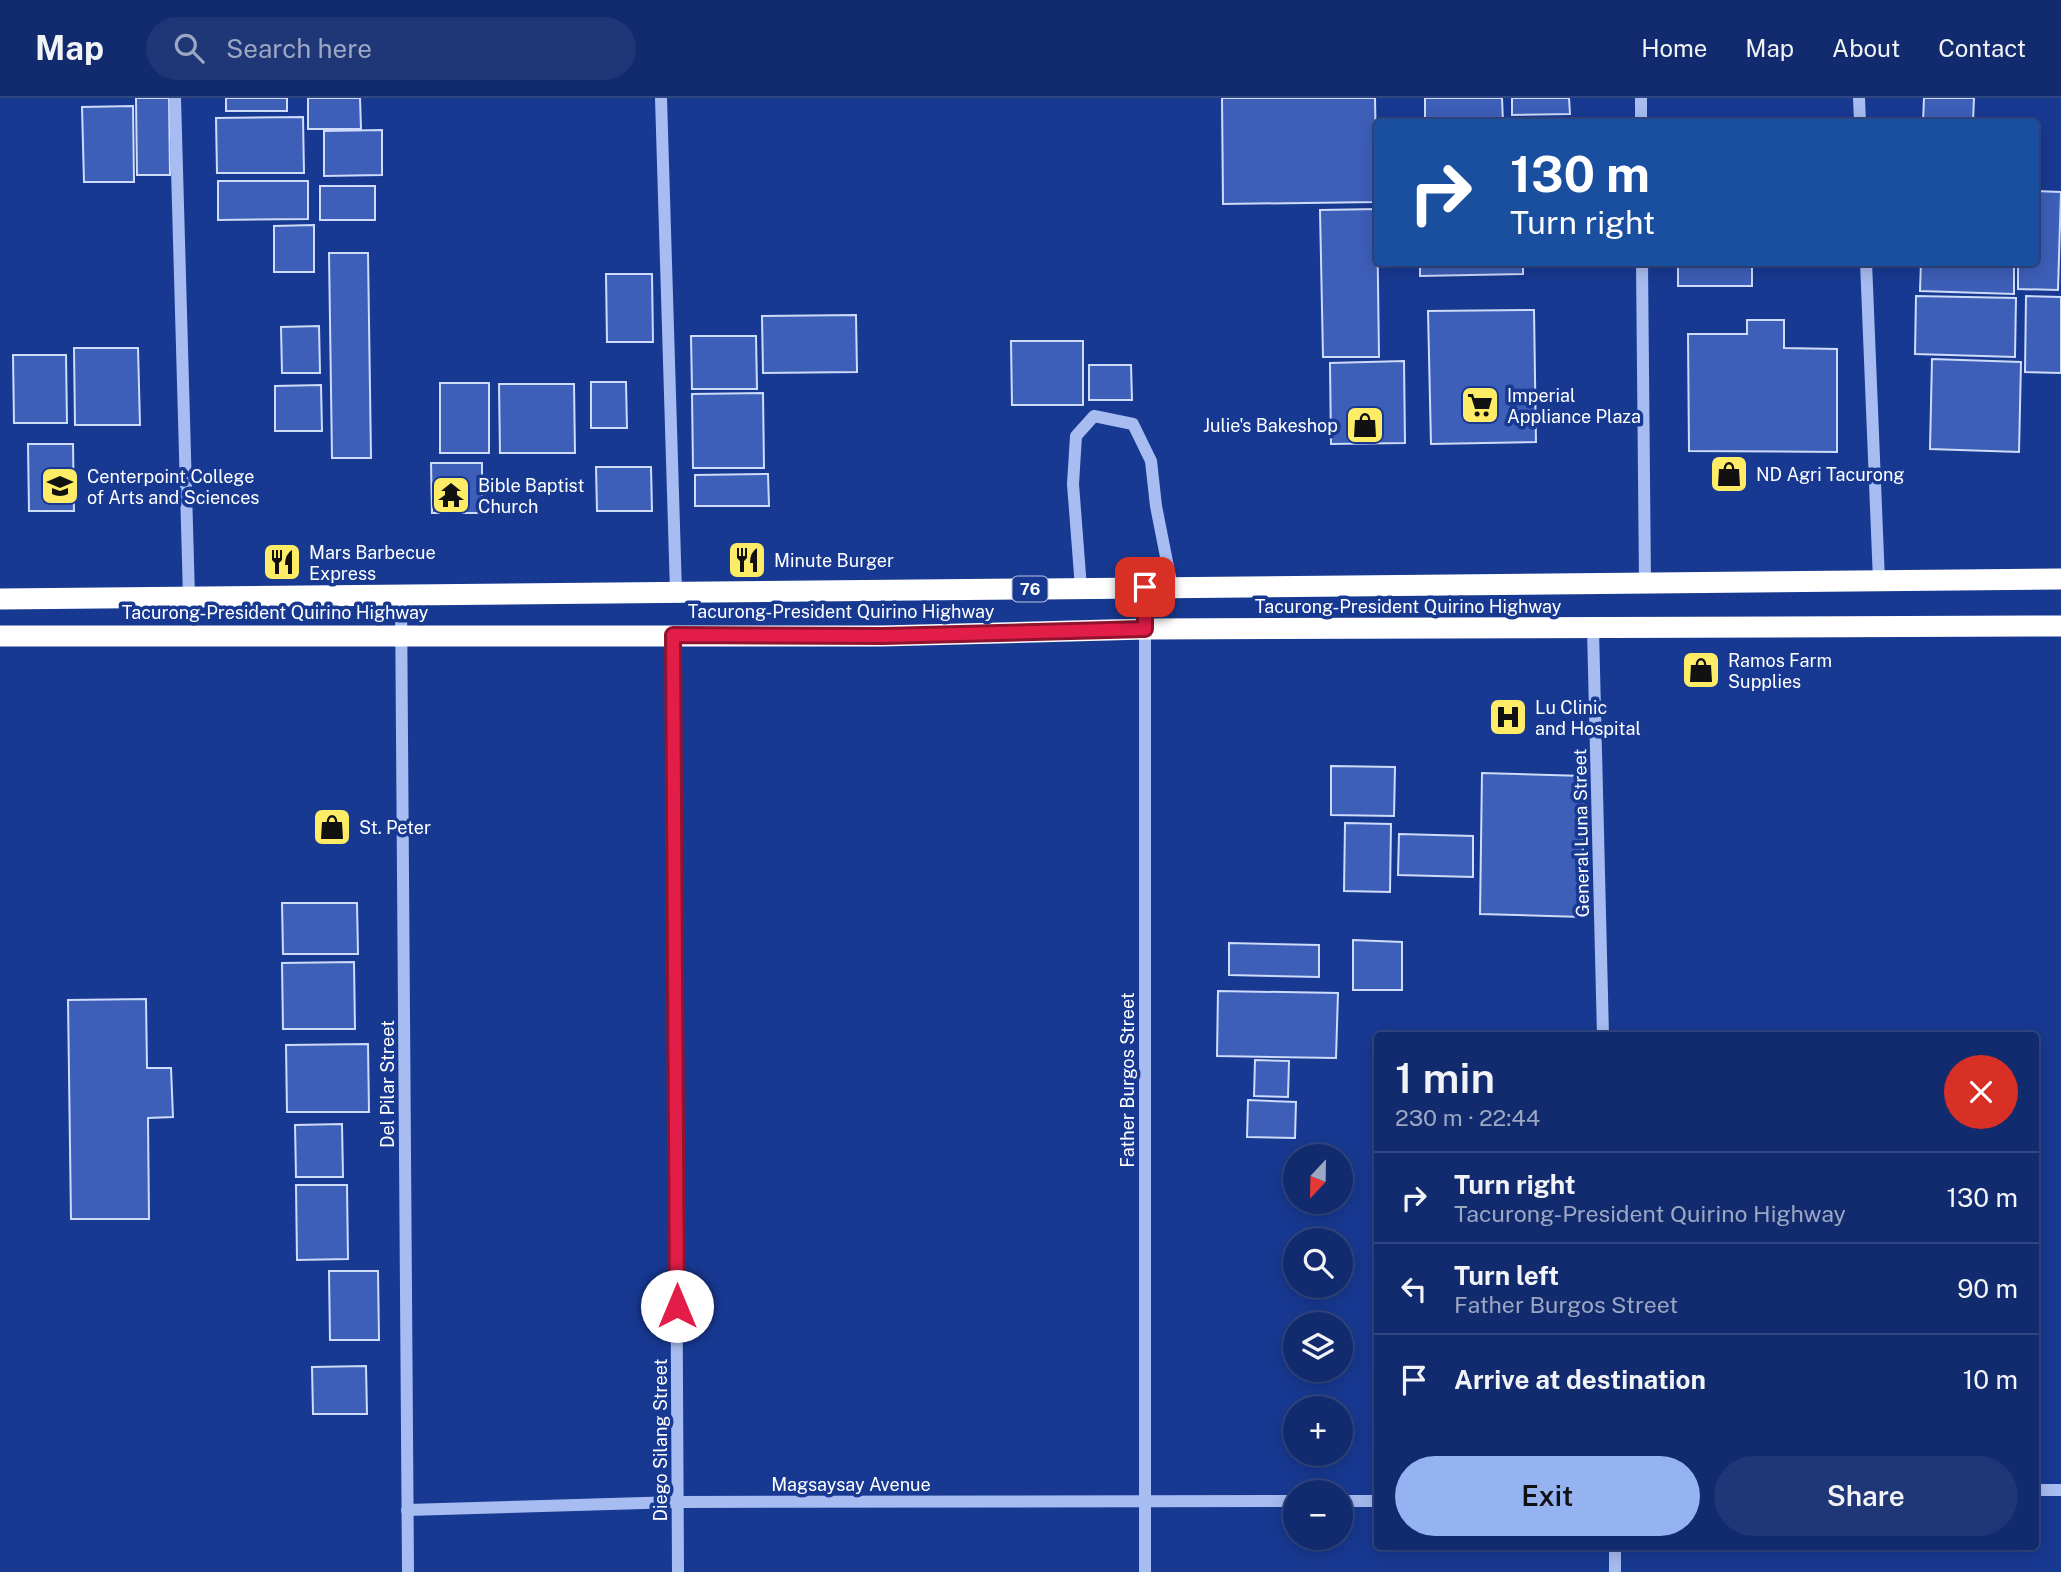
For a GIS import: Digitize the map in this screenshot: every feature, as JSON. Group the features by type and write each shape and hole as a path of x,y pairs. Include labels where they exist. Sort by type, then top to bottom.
{"highway":[{"name":"Tacurong-President Quirino Highway","path":"0,599 2061,579"},
{"name":"Tacurong-President Quirino Highway","path":"0,636 883,636 1145,629 2061,626"}],"street":[{"path":"175,98 189,597"},
{"path":"661,98 676,592"},
{"path":"1641,98 1641,119"},
{"path":"1859,98 1860,119"},
{"path":"1642,266 1645,583"},
{"path":"1866,266 1879,581"},
{"path":"1081,588 1073,484 1076,436 1094,416 1133,425 1151,461 1156,506 1172,587"},
{"name":"Father Burgos Street","path":"1145,587 1145,1572"},
{"name":"Del Pilar Street","path":"401,595 408,1572"},
{"name":"General Luna Street","path":"1593,629 1603,1032"},
{"name":"Diego Silang Street","path":"673,635 678,1572"},
{"path":"2039,1490 2061,1490"},
{"name":"Magsaysay Avenue","path":"407,1510 678,1502 1283,1501"},
{"path":"1353,1501 1374,1501"},
{"path":"1615,1550 1615,1572"}],"building":[{"path":"136,98 169,98 170,175 137,175"},
{"path":"226,98 287,98 287,111 226,111"},
{"path":"308,98 360,98 361,129 308,129"},
{"path":"1222,98 1375,98 1374,202 1223,204"},
{"path":"1425,98 1502,98 1503,119 1425,119"},
{"path":"1512,98 1569,98 1570,114 1512,115"},
{"path":"1924,98 1974,98 1973,119 1923,119"},
{"path":"133,106 134,182 84,182 82,107"},
{"path":"303,117 304,173 217,173 216,118"},
{"path":"382,130 382,175 324,176 324,131"},
{"path":"218,181 308,181 308,219 218,220"},
{"path":"320,186 375,186 375,220 320,220"},
{"path":"2039,191 2061,192 2058,290 2018,289 2018,266 2039,266"},
{"path":"1374,209 1379,357 1323,357 1320,210"},
{"path":"314,225 314,272 274,272 274,226"},
{"path":"329,253 368,253 371,458 332,458"},
{"path":"1420,266 1523,266 1523,274 1420,276"},
{"path":"1678,266 1752,266 1752,286 1678,286"},
{"path":"1921,266 2014,266 2014,294 1920,291"},
{"path":"606,274 652,274 653,342 607,342"},
{"path":"1916,296 2016,298 2015,357 1915,354"},
{"path":"2026,296 2061,297 2061,373 2025,372"},
{"path":"1534,310 1536,442 1431,444 1428,311"},
{"path":"856,315 857,372 763,373 762,316"},
{"path":"1747,320 1784,320 1784,348 1837,349 1837,452 1689,451 1688,334 1747,334"},
{"path":"319,326 320,373 282,373 281,327"},
{"path":"691,336 756,336 757,389 692,389"},
{"path":"1011,341 1083,341 1083,405 1012,405"},
{"path":"74,348 138,348 140,425 75,425"},
{"path":"13,355 66,355 67,423 14,423"},
{"path":"1932,359 2021,362 2019,452 1930,449"},
{"path":"1404,361 1405,443 1331,444 1330,363"},
{"path":"1089,365 1131,365 1132,400 1089,400"},
{"path":"591,382 626,382 627,428 591,428"},
{"path":"440,383 489,383 489,453 440,453"},
{"path":"499,384 574,384 575,453 500,453"},
{"path":"321,385 322,431 275,431 275,386"},
{"path":"763,393 764,468 693,468 692,394"},
{"path":"28,444 73,444 74,511 29,511"},
{"path":"431,463 482,463 482,513 432,513"},
{"path":"596,467 651,467 652,511 597,511"},
{"path":"768,474 769,506 695,506 695,475"},
{"path":"1331,766 1395,767 1394,816 1331,815"},
{"path":"1482,773 1584,776 1582,917 1480,914"},
{"path":"1345,823 1391,824 1390,892 1344,891"},
{"path":"1399,834 1473,836 1473,877 1398,875"},
{"path":"282,903 357,903 358,954 283,954"},
{"path":"1353,940 1402,942 1402,990 1353,990"},
{"path":"1229,943 1319,945 1319,977 1229,975"},
{"path":"354,962 355,1029 283,1029 282,963"},
{"path":"1218,991 1338,993 1336,1058 1217,1056"},
{"path":"146,999 147,1068 171,1068 173,1117 148,1118 149,1219 71,1219 68,1000"},
{"path":"368,1044 369,1112 287,1112 286,1045"},
{"path":"1255,1060 1289,1061 1288,1097 1254,1096"},
{"path":"1248,1100 1296,1102 1295,1138 1247,1137"},
{"path":"342,1124 343,1177 296,1177 295,1125"},
{"path":"296,1185 347,1185 348,1259 297,1260"},
{"path":"329,1271 378,1271 379,1340 330,1340"},
{"path":"366,1366 367,1414 313,1414 312,1367"}],"place":[{"name":"Imperial Appliance Plaza","path":"1480,405"},
{"name":"Julie's Bakeshop","path":"1365,425"},
{"name":"ND Agri Tacurong","path":"1729,474"},
{"name":"Centerpoint College of Arts and Sciences","path":"60,486"},
{"name":"Bible Baptist Church","path":"451,495"},
{"name":"Minute Burger","path":"747,560"},
{"name":"Mars Barbecue Express","path":"282,562"},
{"name":"Ramos Farm Supplies","path":"1701,670"},
{"name":"Lu Clinic and Hospital","path":"1508,717"},
{"name":"St. Peter","path":"332,827"}],"route":[{"path":"677,1306 673,635 883,636 1145,629 1145,587"}]}
